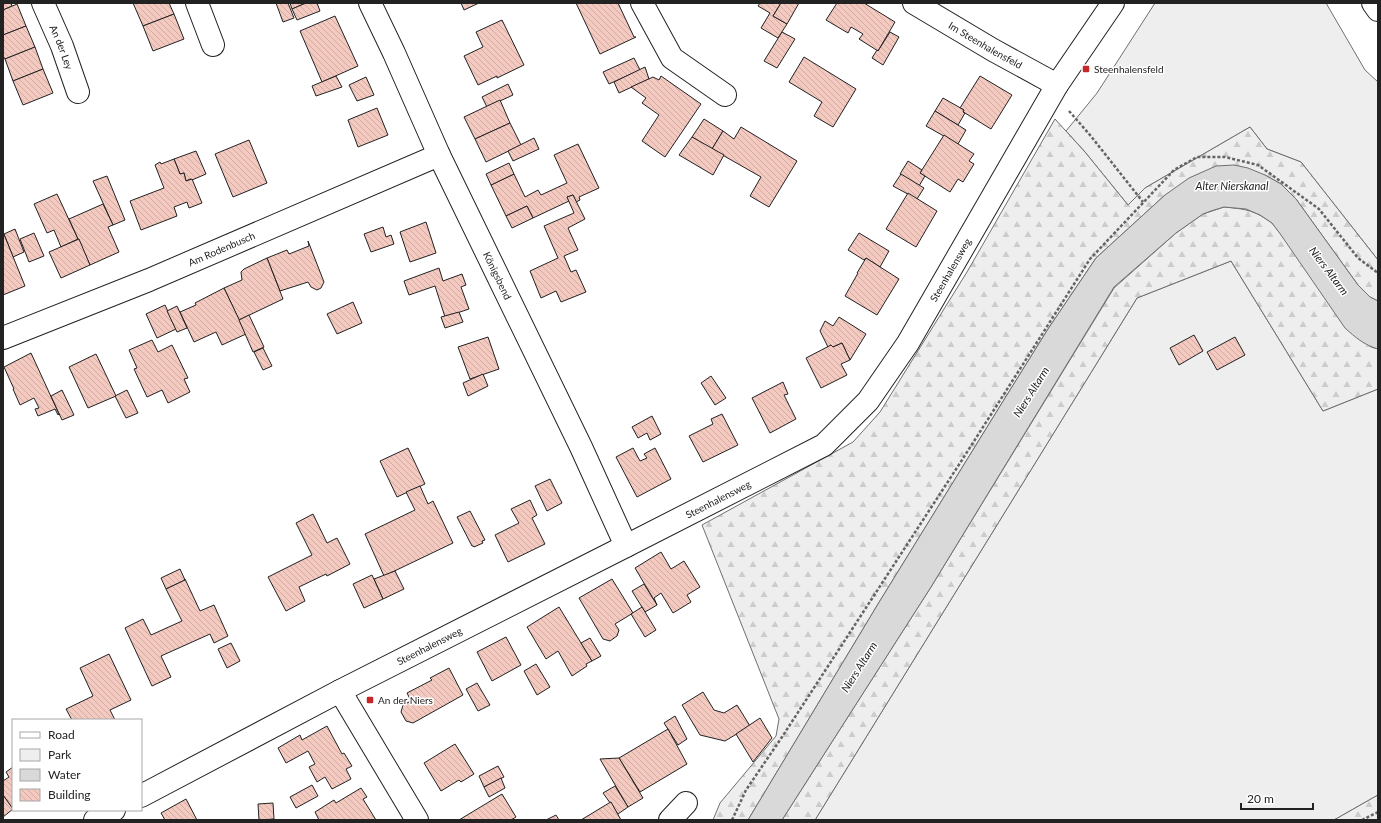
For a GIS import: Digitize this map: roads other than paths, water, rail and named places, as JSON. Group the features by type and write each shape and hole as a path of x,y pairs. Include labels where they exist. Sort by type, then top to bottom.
{"street":[{"name":"An der Ley","path":"43,3 62,46 78,92"},
{"path":"196,3 213,45"},
{"name":"Königsbend","path":"370,3 439,155 581,447 626,546"},
{"path":"642,3 672,58 725,95"},
{"name":"Im Steenhalensfeld","path":"914,3 993,50 1054,90"},
{"name":"Steenhalensweg","path":"142,795 340,691 824,445 868,401 908,343 1054,90 1112,3"},
{"path":"1373,3 1378,10"},
{"name":"Am Rodenbusch","path":"3,338 156,277 439,155"},
{"path":"340,691 417,820"},
{"path":"670,820 686,803"},
{"path":"96,820 112,811"}],"water":[{"name":"Alter Nierskanal","path":"1234,165 1248,168 1281,184 1296,199 1358,285 1370,297 1378,301 1378,349 1356,338 1345,328 1272,223 1260,215 1246,209 1224,207 1203,214 1176,233 1114,287 931,587 782,820 748,820 878,604 997,411 1048,329 1096,258 1165,195 1189,178 1216,166"}],"place":[{"name":"Steenhalensfeld","path":"1086,69"},
{"name":"An der Niers","path":"370,700"}],"water label":[{"name":"Niers Altarm","path":"1329,271"},
{"name":"Niers Altarm","path":"1031,392"},
{"name":"Niers Altarm","path":"859,667"}]}
